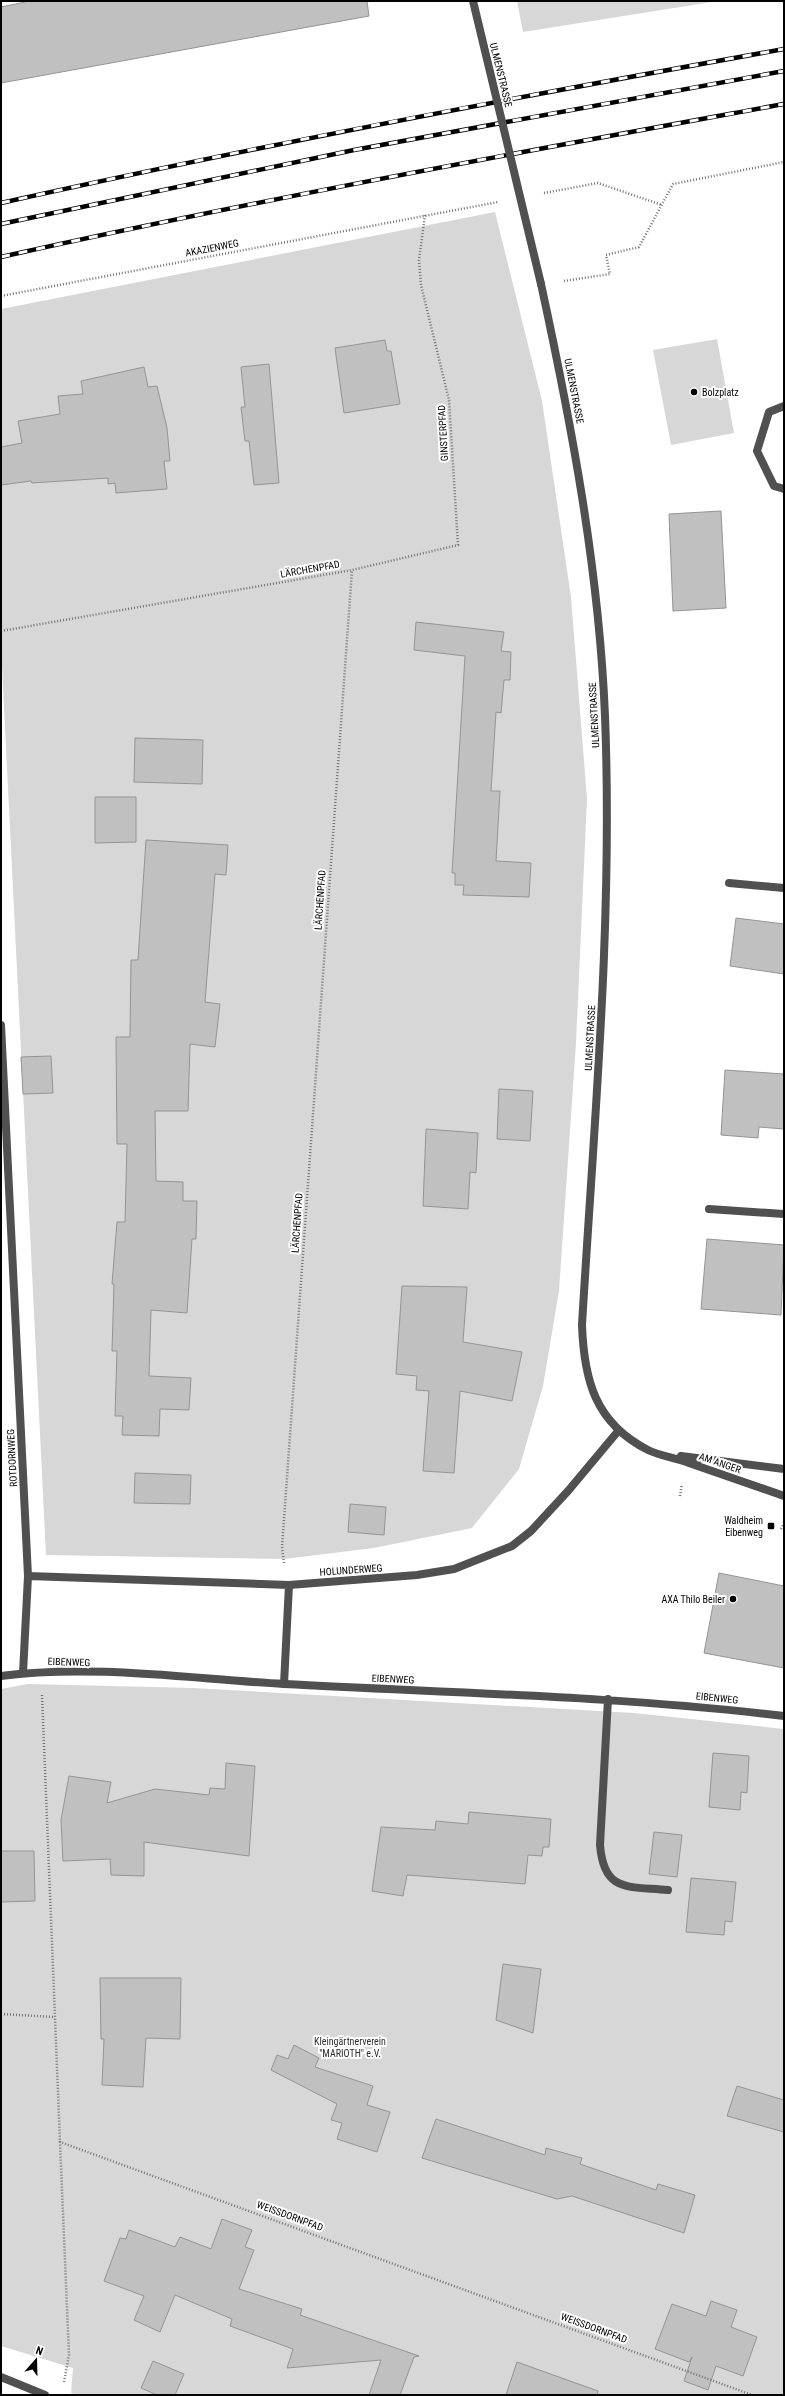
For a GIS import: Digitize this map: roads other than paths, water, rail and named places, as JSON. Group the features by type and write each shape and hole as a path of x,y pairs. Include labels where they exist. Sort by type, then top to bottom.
{"street":[{"name":"ULMENSTRASSE","path":"473,1 542,284 565,396 586,517 599,638 604,714 608,828 605,947 582,1325 583,1356 589,1386 604,1412 619,1430"},
{"path":"784,406 769,412 757,451 774,486 784,489"},
{"path":"729,882 784,888"},
{"name":"ROTDORNWEG","path":"1,1025 28,1576 23,1673"},
{"path":"709,1209 784,1214"},
{"name":"AM ANGER","path":"619,1430 648,1450 784,1496"},
{"name":"HOLUNDERWEG","path":"28,1576 289,1584 417,1575 454,1569 512,1546 531,1531 568,1491 619,1430"},
{"name":"AM ANGER","path":"648,1450 784,1469"},
{"path":"284,1684 289,1584"},
{"name":"EIBENWEG","path":"1,1676 43,1671 608,1699 784,1716"},
{"path":"608,1699 600,1844 602,1864 606,1874 624,1886 668,1890"},
{"path":"1,2377 45,2395"}],"railway":[{"path":"1,203 294,141 784,49"},
{"path":"1,224 354,150 784,71"},
{"path":"1,257 196,215 490,158 784,104"}],"place":[{"name":"Bolzplatz","path":"694,392"},
{"name":"Waldheim Eibenweg","path":"771,1526"},
{"name":"AXA Thilo Beiler","path":"733,1599"}],"park label":[{"name":"Kleingärtnerverein \"MARIOTH\" e.V.","path":"350,2046"}]}
